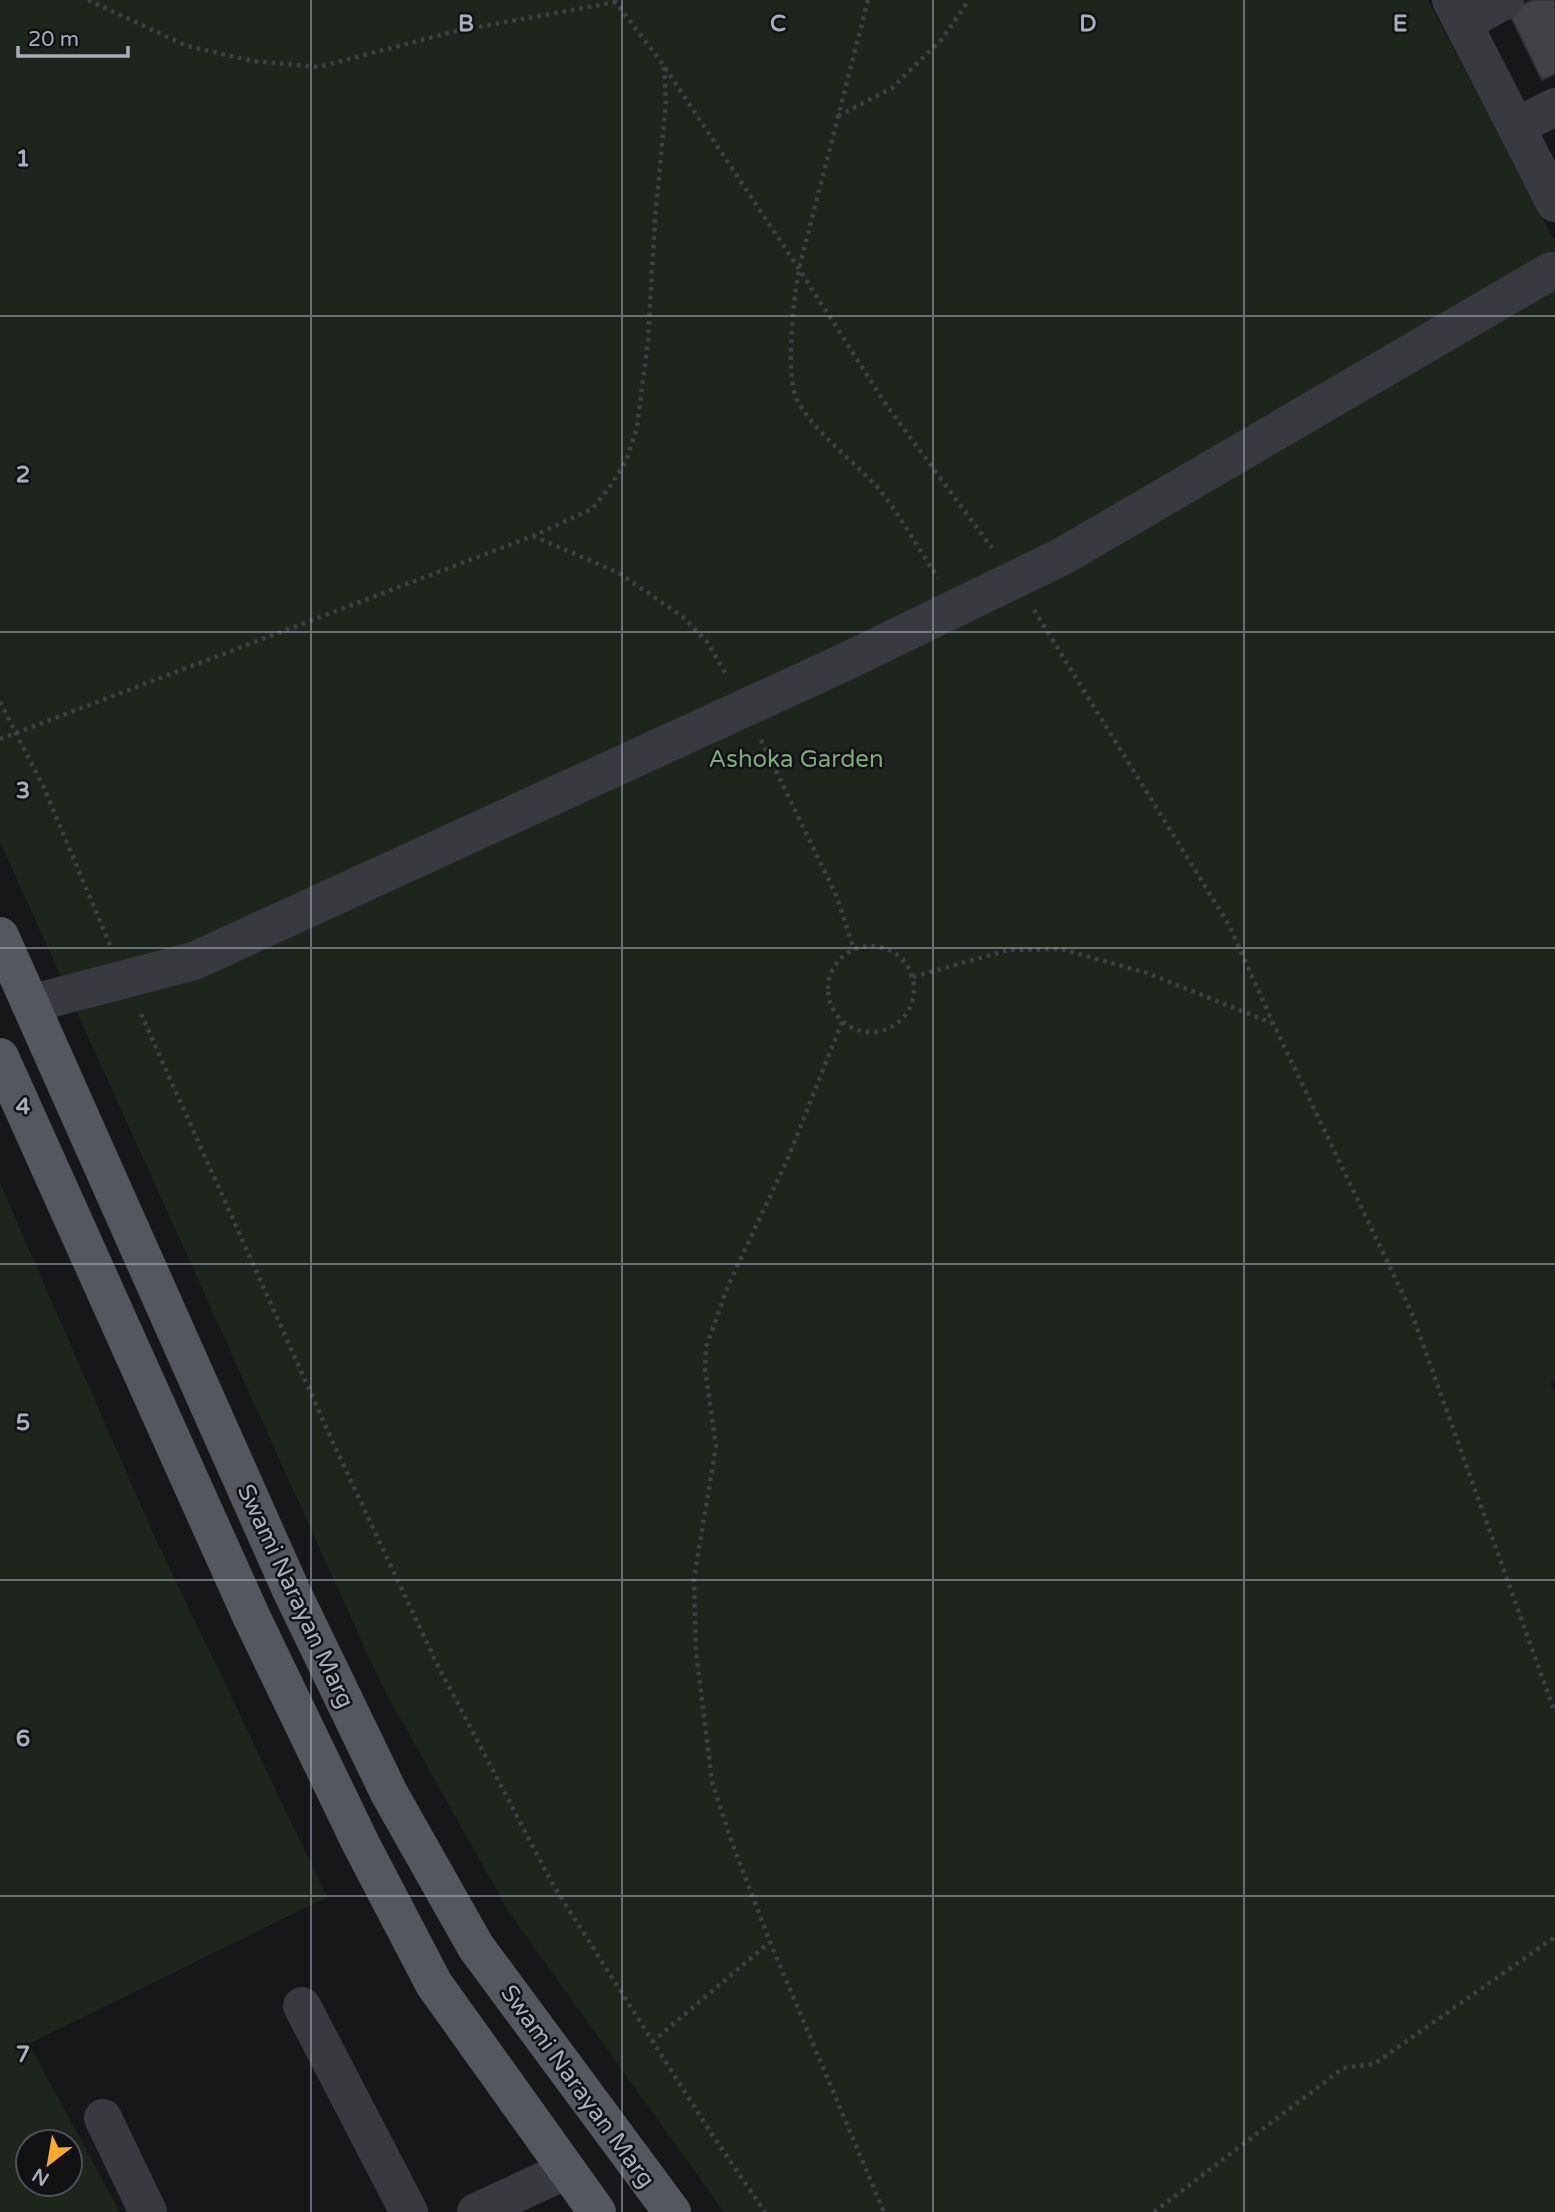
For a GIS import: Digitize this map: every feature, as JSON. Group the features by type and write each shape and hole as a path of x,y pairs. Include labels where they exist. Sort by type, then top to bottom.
{"main road":[{"name":"Swami Narayan Marg","path":"0,936 291,1590 389,1793 476,1947 671,2212"},
{"name":"Swami Narayan Marg","path":"0,1057 252,1618 361,1844 434,1984 597,2212"}],"street":[{"path":"1505,0 1457,12 1555,203"},
{"path":"1517,126 1555,107"},
{"path":"30,1004 194,961 745,709 958,607 1063,556 1551,271"},
{"path":"302,2006 409,2212"},
{"path":"103,2118 148,2212"},
{"path":"476,2212 567,2170"}],"path":[{"path":"88,0 187,46 253,61 318,67 456,31 614,1 664,66 887,406 1015,579 1228,925 1411,1311 1555,1713"},
{"path":"868,0 799,269 792,352 793,383 797,400 829,441 879,489 958,607"},
{"path":"837,117 892,88 941,40 969,0"},
{"path":"0,739 533,536 592,509 609,488 625,461 637,427 648,341 655,219 666,101 664,66"},
{"path":"533,536 620,573 683,617 708,643 745,709 837,897 854,950"},
{"path":"0,702 44,788 125,980 335,1447 436,1662 552,1883 652,2042 765,2212"},
{"path":"868,946 883,948 896,954 906,964 913,977 915,991 912,1005 905,1017 895,1026 881,1032 867,1033 842,1022 834,1011 828,997 828,982 832,969 842,957 854,950 868,946"},
{"path":"913,977 1008,950 1061,949 1147,973 1273,1023"},
{"path":"842,1022 788,1158 728,1286 706,1347 705,1369 716,1446 694,1578 696,1651 712,1782 770,1942 884,2212"},
{"path":"1154,2212 1343,2067 1374,2064 1555,1937"},
{"path":"652,2042 770,1942"}],"green space":[{"name":"Ashoka Garden","path":"0,0 1428,0 1555,242 1555,1380 1550,1383 1555,1394 1555,2212 724,2212 510,1914 381,1684 0,842"},
{"path":"0,1183 153,1533 327,1897 29,2044 74,2128 14,2128 14,2198 84,2198 84,2146 120,2212 0,2212"}],"building":[{"path":"1533,0 1555,0 1555,74 1542,80 1508,11"}]}
